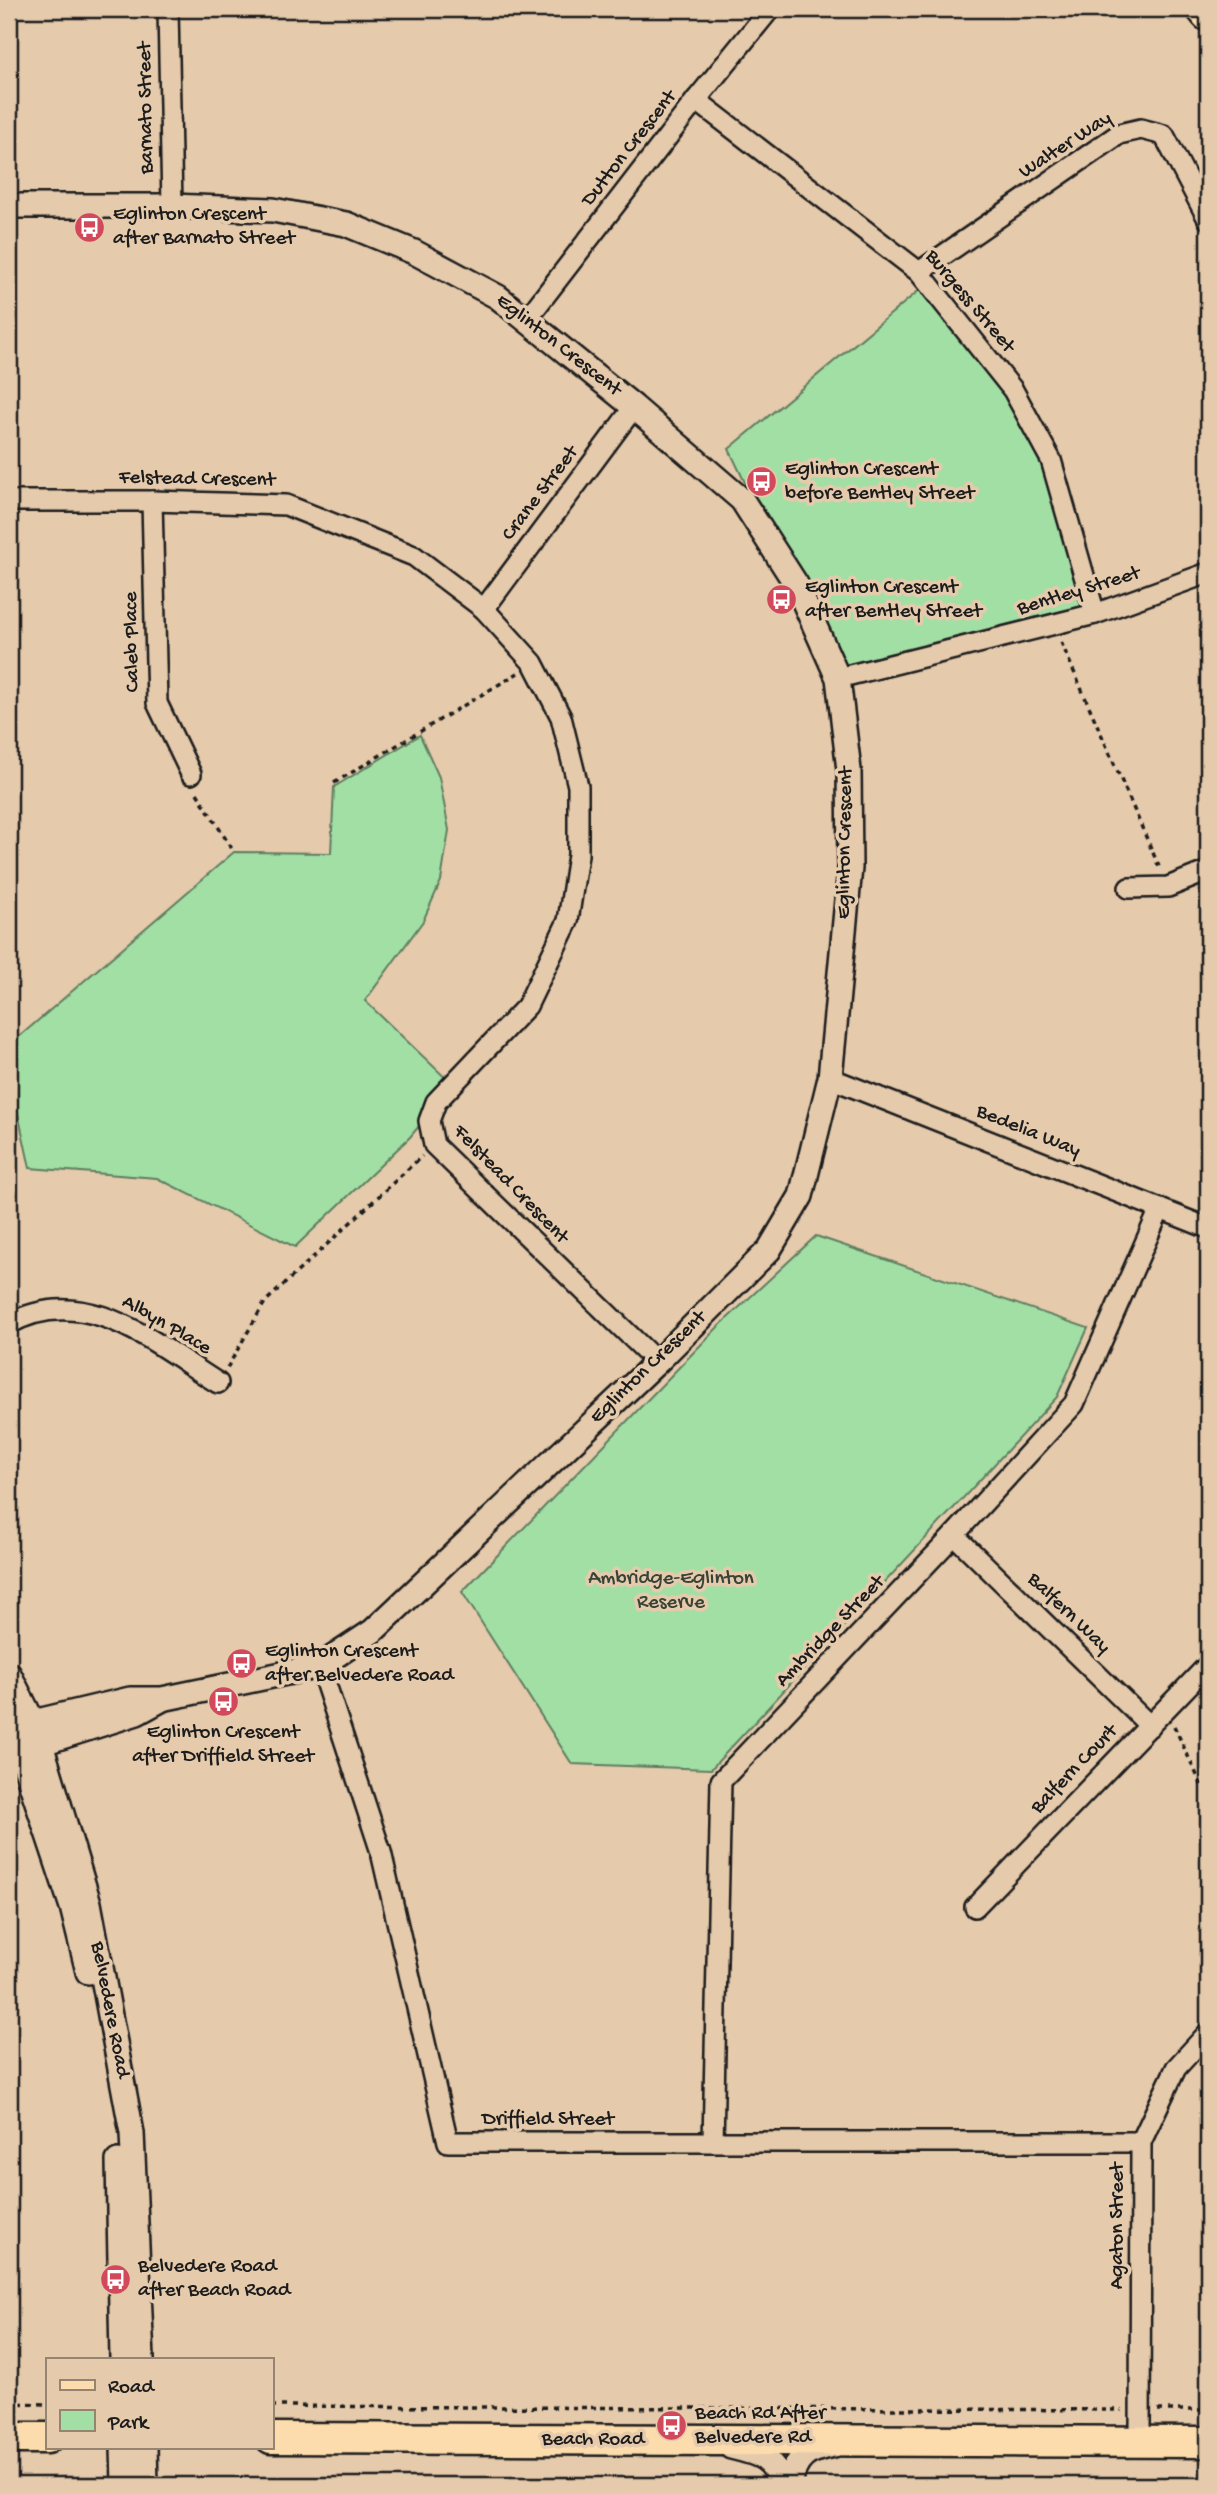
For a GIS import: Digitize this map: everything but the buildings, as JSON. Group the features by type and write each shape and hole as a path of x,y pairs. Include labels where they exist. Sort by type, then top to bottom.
{"highway":[{"path":"1204,9 1208,14"}],"main road":[{"path":"9,2438 46,2438"},
{"name":"Beach Road","path":"273,2438 1208,2442"}],"street":[{"name":"Barnato Street","path":"168,9 172,206"},
{"name":"Dutton Crescent","path":"527,319 770,9"},
{"name":"Burgess Street","path":"696,100 919,272 1013,390 1051,460 1095,614"},
{"name":"Walter Way","path":"919,272 1119,134 1141,128 1164,135 1208,219"},
{"name":"Eglinton Crescent","path":"9,206 172,206 273,210 346,225 426,258 498,297 527,319 742,500 796,584 838,678 849,770 850,868 830,1077 801,1196 769,1250 657,1362 373,1631 320,1666 162,1699 130,1699 24,1733"},
{"name":"Crane Street","path":"484,609 634,407"},
{"name":"Felstead Crescent","path":"9,501 286,505 414,556 484,609 533,663 561,717 578,786 578,855 568,922 527,1006 436,1102 429,1121 434,1145 657,1362"},
{"name":"Caleb Place","path":"152,501 157,703 191,774"},
{"name":"Bentley Street","path":"838,678 1095,614 1208,573"},
{"path":"1129,888 1168,887 1208,871"},
{"name":"Bedelia Way","path":"830,1077 1208,1228"},
{"name":"Ambridge Street","path":"713,2143 720,1781 954,1535 1074,1404 1160,1209"},
{"name":"Albyn Place","path":"9,1324 57,1309 76,1309 116,1320 218,1383"},
{"name":"Balfern Way","path":"954,1535 1150,1726"},
{"name":"Balfern Court","path":"975,1907 1208,1665"},
{"name":"Driffield Street","path":"320,1666 381,1852 448,2143 1141,2143"},
{"name":"Belvedere Road","path":"9,1674 100,2022 117,2137 122,2358"},
{"name":"Belvedere Road","path":"24,1733 89,1903 132,2133 142,2358"},
{"name":"Agaton Street","path":"1140,2440 1141,2143 1176,2068 1208,2033"},
{"path":"686,2440 733,2447 757,2454 772,2463 779,2473 780,2485"},
{"path":"790,2485 793,2470 799,2460 815,2448 862,2441"},
{"path":"123,2448 124,2485"},
{"path":"145,2448 146,2485"}],"path":[{"path":"1054,625 1168,887"},
{"path":"334,783 533,663"},
{"path":"191,774 199,799 234,852"},
{"path":"218,1383 265,1303 434,1145"},
{"path":"1166,1709 1202,1786 1208,1793"},
{"path":"9,2403 46,2404"},
{"path":"273,2406 1208,2410"}],"green space":[{"path":"928,283 1013,390 1054,471 1095,614 838,678 729,449"},
{"path":"420,735 439,777 449,830 441,881 423,921 365,1001 453,1085 410,1137 295,1247 157,1178 30,1168 16,1104 13,1042 234,852 331,853 334,787"},
{"name":"Ambridge-Eglinton Reserve","path":"816,1236 1088,1328 1057,1397 711,1769 572,1764 462,1592 717,1328"}],"place":[{"name":"Eglinton Crescent after Barnato Street","path":"90,227"},
{"name":"Eglinton Crescent before Bentley Street","path":"762,482"},
{"name":"Eglinton Crescent after Bentley Street","path":"782,600"},
{"name":"Eglinton Crescent after Belvedere Road","path":"242,1664"},
{"name":"Eglinton Crescent after Driffield Street","path":"223,1701"},
{"name":"Belvedere Road after Beach Road","path":"115,2279"},
{"name":"Beach Rd After Belvedere Rd","path":"672,2426"}]}
